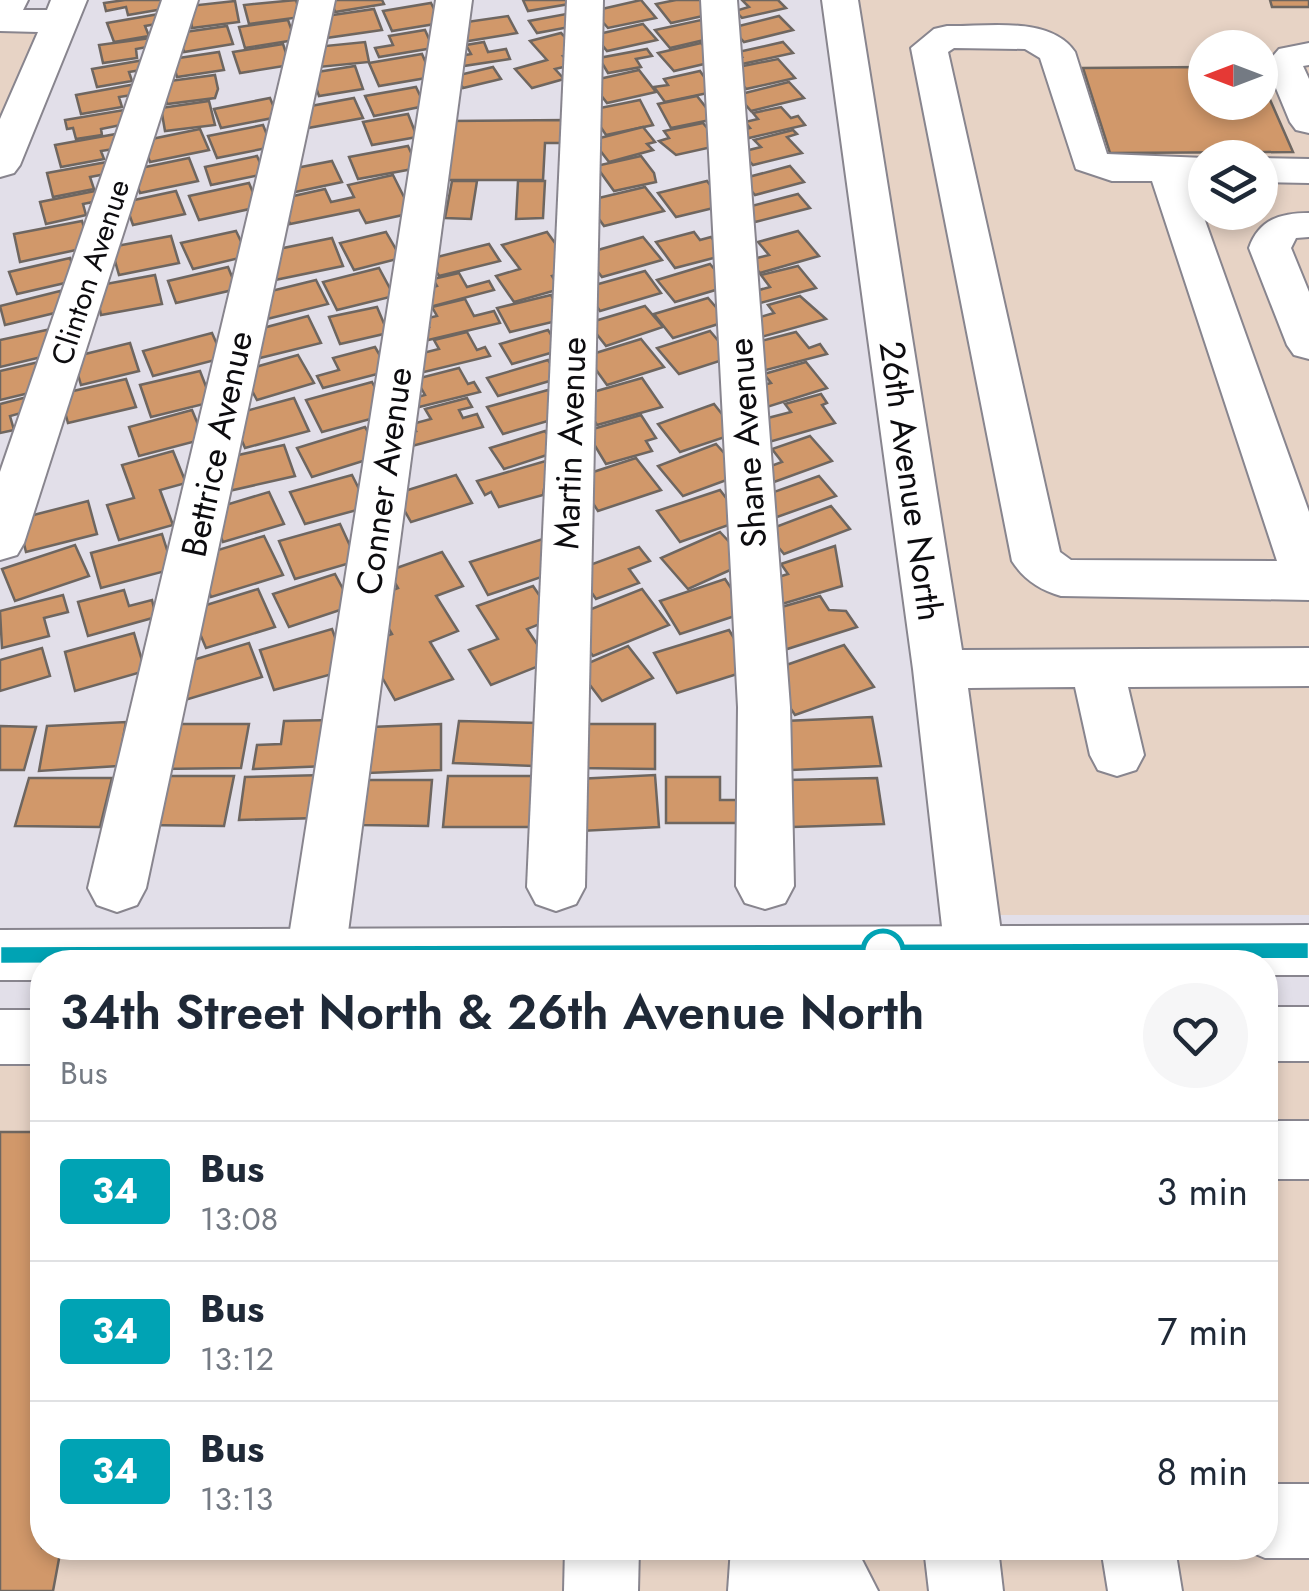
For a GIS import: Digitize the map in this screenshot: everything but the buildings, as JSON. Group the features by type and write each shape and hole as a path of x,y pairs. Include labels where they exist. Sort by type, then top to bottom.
{"main road":[{"path":"10,0 1,21 65,10"},
{"name":"Clinton Avenue","path":"0,543 180,0"},
{"name":"Bettrice Avenue","path":"117,888 317,0"},
{"name":"Conner Avenue","path":"316,950 454,0"},
{"name":"Martin Avenue","path":"556,887 585,0"},
{"name":"Shane Avenue","path":"720,0 764,708 765,886"},
{"name":"26th Avenue North","path":"840,0 939,669 975,950"},
{"path":"0,165 65,10"},
{"path":"1188,170 1112,169 1090,161 1057,52 1033,38 946,37 929,48 1038,560 1061,578 1309,580 1189,230"},
{"path":"1309,54 1292,57 1284,64 1309,122"},
{"path":"1278,170 1309,170"},
{"path":"1188,174 1172,180 1188,227"},
{"path":"1309,225 1285,225 1273,234 1270,248 1294,271 1309,345"},
{"path":"939,669 1309,667"},
{"path":"1097,668 1117,754"},
{"path":"1278,951 1309,950"},
{"path":"0,955 30,955"},
{"path":"1278,1034 1309,1034"},
{"path":"0,1037 30,1037"},
{"path":"1278,1150 1309,1150"},
{"path":"1278,1521 1309,1520"},
{"path":"601,1591 602,1560"},
{"path":"765,1591 766,1560"},
{"path":"814,1560 829,1568 842,1591"},
{"path":"962,1560 966,1591"},
{"path":"1140,1560 1145,1591"}],"shaded area":[{"path":"856,0 1309,0 1309,915 994,915"},
{"path":"0,32 41,32 0,127"},
{"path":"1278,1053 1309,1053 1309,1591 0,1591 0,1058 30,1057 30,1560 1278,1560"}],"bus line":[{"name":"34","path":"1278,950 1309,950"},
{"name":"34","path":"0,955 30,955"}]}
